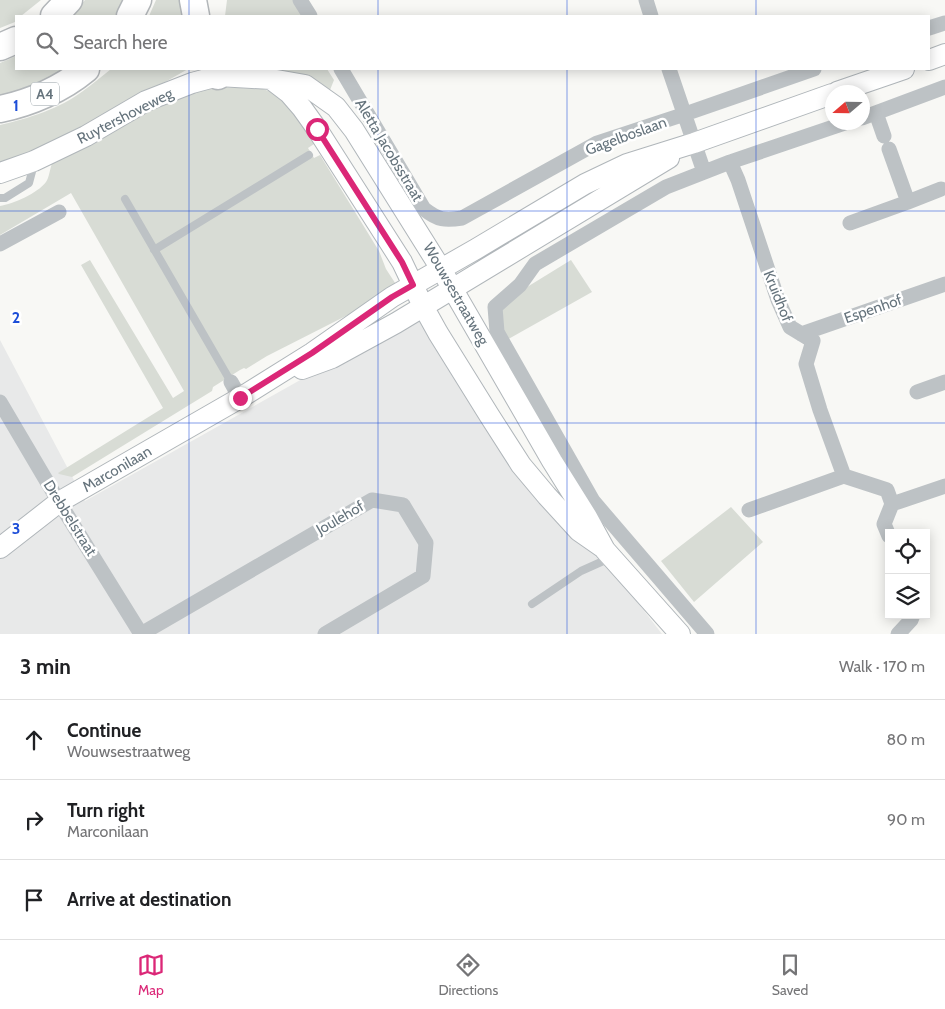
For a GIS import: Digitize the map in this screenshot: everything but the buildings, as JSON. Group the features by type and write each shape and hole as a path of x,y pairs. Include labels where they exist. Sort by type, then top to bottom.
{"highway":[{"path":"55,15 69,0"},
{"path":"130,15 138,0"},
{"path":"193,0 196,15"},
{"path":"0,47 15,40"},
{"name":"A4","path":"0,109 49,92 75,78 85,70"}],"street":[{"path":"300,0 309,15"},
{"path":"646,0 651,15"},
{"path":"930,28 945,23"},
{"path":"930,60 945,54"},
{"name":"Aletta Jacobsstraat","path":"342,70 424,209 432,215 447,221"},
{"path":"670,70 704,172 825,130"},
{"name":"Gagelboslaan","path":"447,221 462,218 597,143 811,70"},
{"path":"857,85 901,70"},
{"name":"Wouwsestraatweg","path":"216,73 305,85 336,106 354,130 453,288 552,461 608,554"},
{"name":"Ruytershoveweg","path":"0,173 34,161 86,136 146,101 216,73"},
{"name":"Wouwsestraatweg","path":"271,79 289,93 317,129 402,262 423,306 479,399 522,465 546,496 579,531 608,554 680,634"},
{"path":"870,116 945,87"},
{"name":"Gagelboslaan","path":"413,285 476,250 585,184 627,164 694,143 825,96"},
{"path":"870,117 887,142 908,202"},
{"name":"Gagelboslaan","path":"423,306 694,143"},
{"name":"Kruidhof","path":"730,162 738,180 778,300 790,327 813,341 806,364 844,476"},
{"name":"Wouwsestraatweg","path":"704,172 666,187 535,264 520,285 495,307 497,332 593,501 707,634"},
{"path":"850,223 941,189"},
{"path":"0,244 59,212"},
{"name":"Espenhof","path":"801,334 945,284"},
{"name":"Marconilaan","path":"0,548 59,502 235,390 312,353 413,285"},
{"name":"Marconilaan","path":"235,390 332,358 423,306"},
{"path":"917,392 945,382"},
{"name":"Drebbelstraat","path":"0,402 59,502 141,634"},
{"path":"749,510 844,476 887,490 892,504 884,524 886,529"},
{"path":"892,504 945,486"},
{"name":"Joulehof","path":"141,634 372,500 403,504 426,543 423,576 325,634"},
{"path":"608,554 628,541"},
{"path":"898,634 911,619"}],"lane":[{"path":"154,250 308,155"},
{"path":"0,198 5,198 28,183 34,161"},
{"path":"125,199 235,390"},
{"path":"532,604 608,554"}],"shaded area":[{"path":"0,0 41,0 22,15 15,15 15,22 0,28"},
{"path":"85,0 128,0 120,15 72,15"},
{"path":"156,0 187,0 188,15 149,15"},
{"path":"227,0 294,0 302,15 225,15"},
{"path":"15,56 15,70 65,70 58,75 0,97 0,63"},
{"path":"110,70 186,70 46,150 0,165 0,125 21,120 54,108 87,88"},
{"path":"277,70 328,70 334,80 330,90 307,77"},
{"path":"204,88 263,89 282,96 291,106 314,144 308,148 314,158 320,155 379,251 386,269 399,289 267,356 246,369 240,370 213,387 212,391 72,477 59,474 163,408 81,265 90,260 173,398 184,391 71,193 0,235 0,206 25,197 42,186 48,178 52,163 163,102"},
{"path":"571,260 592,292 505,341 497,307"},
{"path":"416,315 662,634 0,634 0,340 85,501"},
{"path":"731,507 763,542 694,602 661,561"}],"route":[{"path":"240,398 312,353 392,297 413,285 402,262 317,129"}]}
